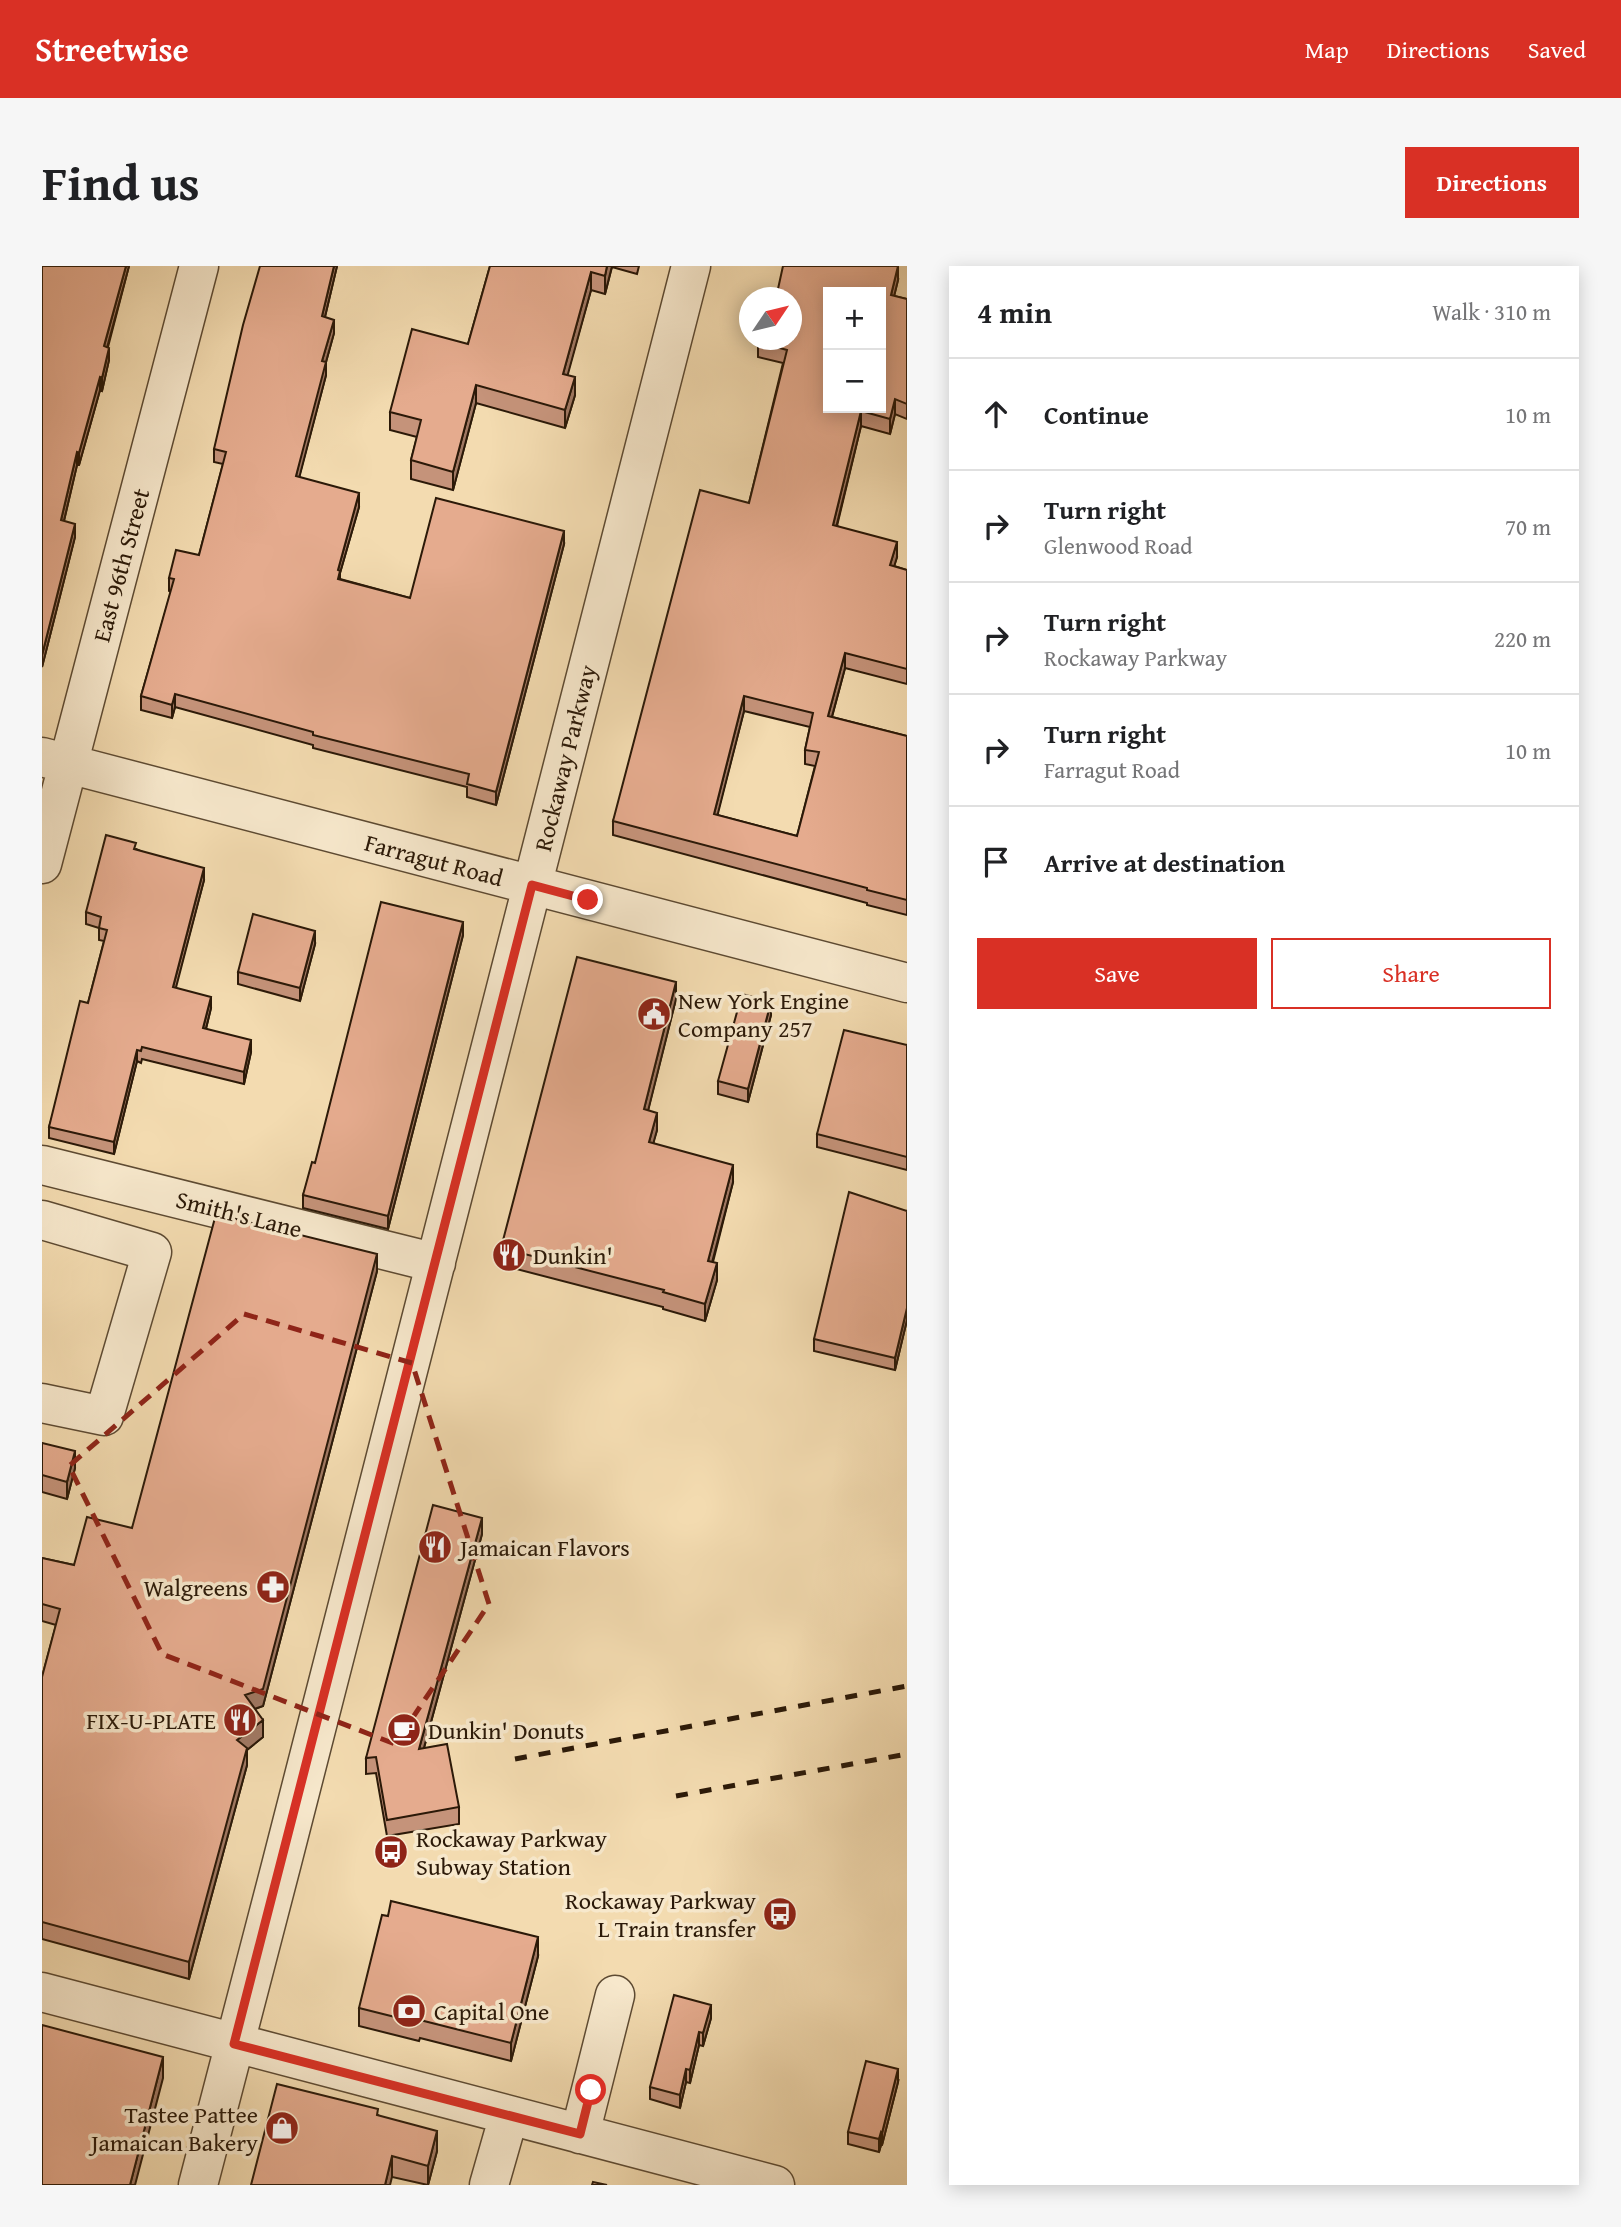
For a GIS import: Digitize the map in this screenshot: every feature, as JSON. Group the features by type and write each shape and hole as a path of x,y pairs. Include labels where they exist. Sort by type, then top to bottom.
{"street":[{"name":"East 96th Street","path":"42,864 56,761 200,266"},
{"name":"Rockaway Parkway","path":"198,2185 691,266"},
{"name":"Farragut Road","path":"56,761 907,983"},
{"name":"Smith's Lane","path":"42,1165 436,1263"},
{"path":"42,1220 152,1252 104,1416 42,1403"},
{"path":"42,1992 760,2183"},
{"path":"580,2134 615,1995"},
{"path":"489,2185 509,2115"}],"highlighted area":[{"path":"244,1314 412,1363 489,1604 395,1744 162,1654 69,1466"}],"building":[{"path":"42,266 126,266 104,346 109,348 102,378 100,377 79,453 77,452 61,520 75,524 42,655"},
{"path":"260,266 334,266 322,316 334,320 322,361 326,362 296,476 359,493 338,570 338,579 410,598 436,498 564,531 496,792 467,784 469,774 313,735 313,732 175,694 172,705 141,696 174,579 169,578 176,550 199,555 226,452 214,449 243,325"},
{"path":"490,266 607,266 605,276 591,272 563,374 575,377 565,410 476,385 453,472 411,460 421,420 390,412 412,329 468,344"},
{"path":"783,266 898,266 891,295 907,299 907,404 895,399 890,419 868,413 886,413 886,287 823,287 823,413 861,413 833,525 897,542 890,565 907,570 907,669 845,653 828,716 907,736 907,900 613,821 700,490 749,503 787,350 802,350 802,287 778,287","holes":["744,696 813,713 805,750 819,752 797,836 714,814"]},
{"path":"106,835 136,843 134,849 204,868 173,987 211,997 203,1028 251,1040 244,1072 142,1047 141,1051 137,1050 114,1142 49,1127 80,1001 88,1003 107,930 99,928 101,917 86,912"},
{"path":"381,902 463,922 388,1216 303,1195 312,1162 315,1163"},
{"path":"253,914 315,931 300,988 238,972"},
{"path":"577,957 676,982 644,1109 657,1113 649,1142 733,1165 708,1261 717,1263 705,1304 663,1292 664,1290 501,1248"},
{"path":"742,994 771,1002 748,1089 718,1081"},
{"path":"844,1030 907,1045 907,1157 817,1134"},
{"path":"849,1192 907,1211 907,1308 895,1358 814,1339"},
{"path":"216,1214 377,1254 263,1689 245,1695 263,1720 237,1740 247,1748 189,1962 42,1922 42,1677 60,1609 42,1604 42,1558 74,1565 87,1517 132,1528"},
{"path":"42,1443 75,1451 67,1482 42,1475"},
{"path":"433,1505 482,1518 419,1749 447,1744 459,1807 387,1820 376,1757 366,1758"},
{"path":"391,1901 538,1937 511,2043 359,2008 382,1915 388,1916"},
{"path":"674,1995 711,2005 703,2033 699,2032 690,2070 686,2069 680,2095 650,2087"},
{"path":"42,2025 163,2057 130,2185 42,2185"},
{"path":"866,2061 898,2069 879,2139 848,2132"},
{"path":"277,2084 378,2109 377,2115 437,2131 428,2166 392,2156 385,2185 251,2185"}],"railway":[{"path":"515,1759 907,1686"},
{"path":"676,1796 907,1754"}],"place":[{"name":"New York Engine Company 257","path":"654,1014"},
{"name":"Dunkin'","path":"509,1255"},
{"name":"Jamaican Flavors","path":"435,1547"},
{"name":"Walgreens","path":"273,1587"},
{"name":"FIX-U-PLATE","path":"240,1720"},
{"name":"Dunkin' Donuts","path":"404,1730"},
{"name":"Rockaway Parkway Subway Station","path":"391,1852"},
{"name":"Rockaway Parkway L Train transfer","path":"780,1914"},
{"name":"Capital One","path":"409,2011"},
{"name":"Tastee Pattee Jamaican Bakery","path":"282,2128"}],"route":[{"path":"588,900 532,885 234,2044 580,2134 591,2090"}]}
